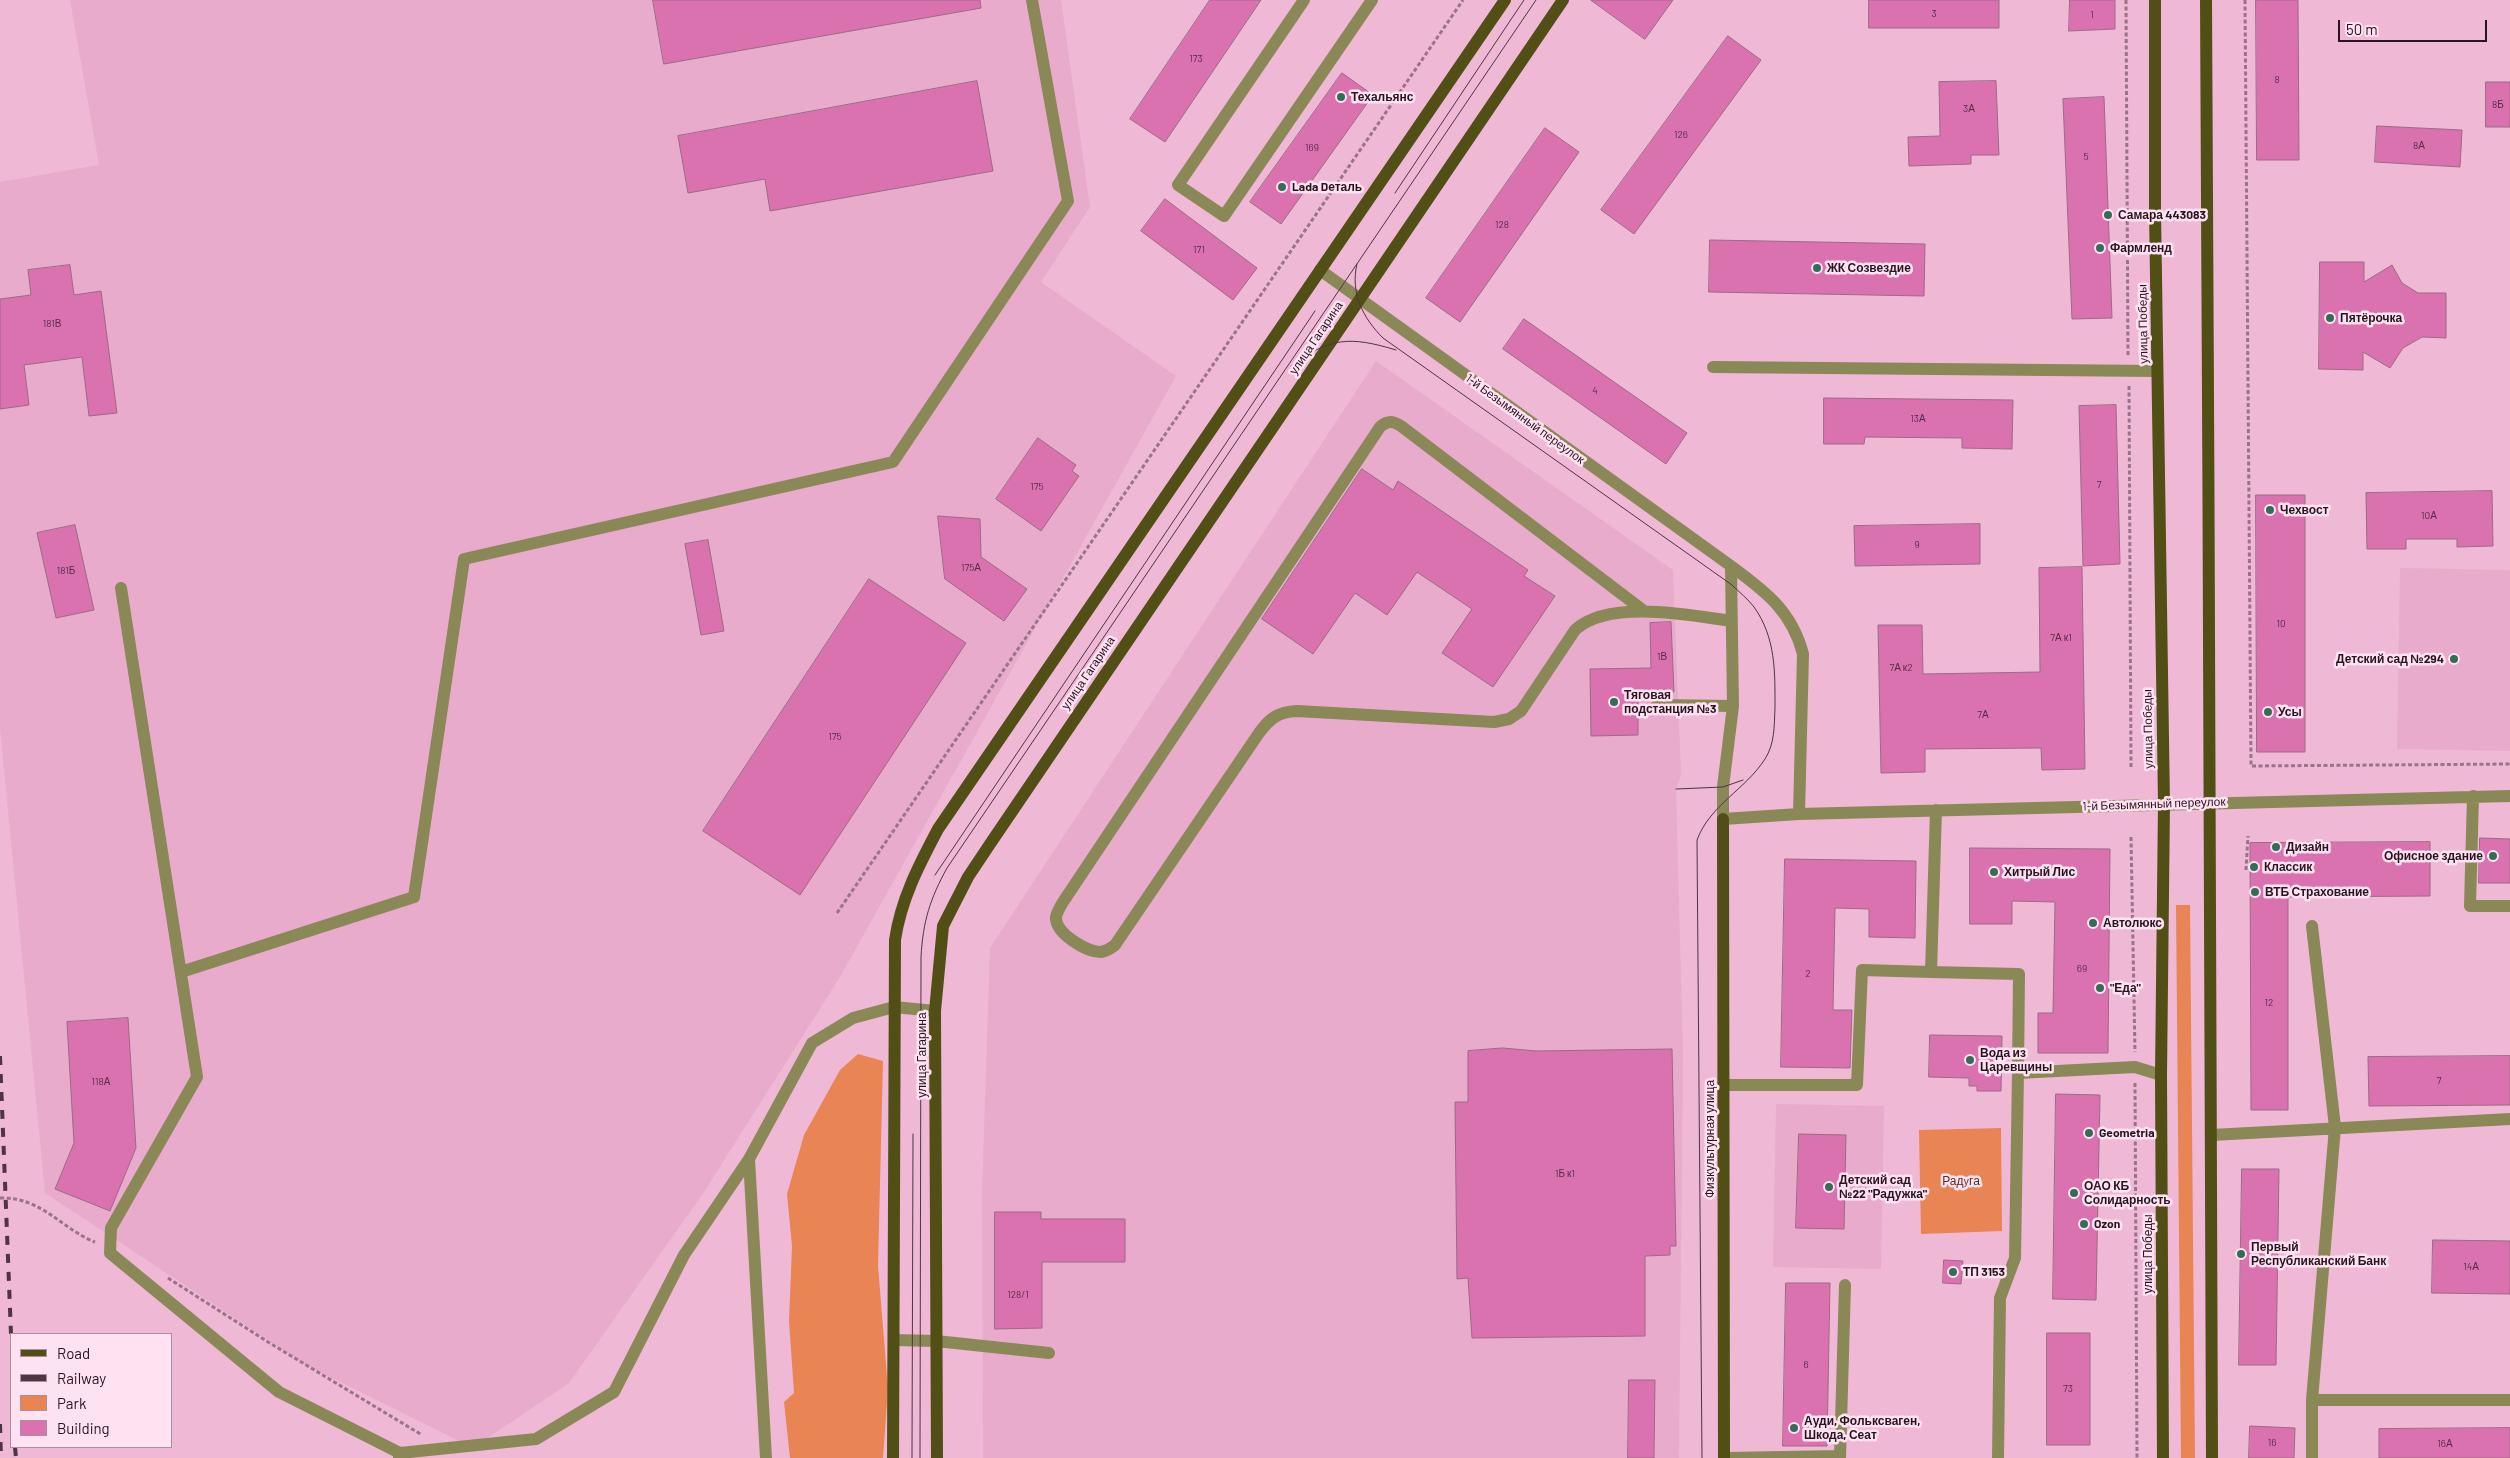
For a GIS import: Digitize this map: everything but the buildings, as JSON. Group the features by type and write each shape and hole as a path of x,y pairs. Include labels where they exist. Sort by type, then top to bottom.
{"main road":[{"path":"893,1458 895,940 898,916 908,887 938,829 1505,0"},
{"name":"улица Гагарина","path":"937,1458 935,1012 943,926 968,877 1358,299 1563,0"},
{"name":"улица Победы","path":"2155,0 2157,371 2164,804 2161,1075 2163,1458"},
{"path":"2206,0 2210,802 2212,871 2212,1458"},
{"name":"Физкультурная улица","path":"1723,819 1726,1458"}],"street":[{"path":"181,972 414,897 464,559 893,462 1068,201 1032,0"},
{"path":"1304,0 1178,185 1224,216 1372,0"},
{"name":"1-й Безымянный переулок","path":"1320,270 1765,590 1780,607 1799,638 1803,654 1799,814"},
{"path":"1712,366 2157,371"},
{"path":"1644,611 1401,426 1393,422 1386,422 1375,435 1063,902 1056,917 1058,926 1064,933 1090,950 1107,951 1115,945 1268,720 1282,712 1297,711 1494,722 1508,720 1521,711 1575,630 1584,622 1594,617 1644,611 1731,620"},
{"path":"1723,819 1723,787 1733,706 1731,566"},
{"path":"121,588 197,1078 111,1228 110,1253 279,1392 399,1455 536,1439 614,1392 684,1255 749,1159 812,1043 853,1018 894,1007 935,1012"},
{"path":"1657,705 1733,706"},
{"path":"2473,796 2470,906 2510,906"},
{"name":"1-й Безымянный переулок","path":"1723,819 1799,814 2210,802 2510,796"},
{"path":"1931,972 1936,810"},
{"path":"2312,926 2335,1127 2312,1400 2312,1458"},
{"path":"1724,1085 1857,1085 1862,970 2019,974 2014,1258 2000,1298 1998,1458"},
{"path":"2018,1073 2135,1067 2161,1075"},
{"path":"2212,1135 2510,1118"},
{"path":"749,1159 766,1458"},
{"path":"1726,1458 1840,1457 1845,1285"},
{"path":"894,1340 936,1341 1049,1353"},
{"path":"2312,1400 2510,1400"}],"path":[{"path":"837,913 1463,0"},
{"path":"2245,0 2251,766 2510,764"},
{"path":"2246,870 2248,836"},
{"path":"2131,837 2135,1067 2137,1458"},
{"path":"0,1198 35,1204 83,1237 109,1248"},
{"path":"164,1275 268,1342 424,1436"}],"shaded area":[{"path":"70,0 1061,0 1090,207 1041,282 1176,376 840,977 704,1192 569,1383 473,1448 306,1365 45,1193 0,728 0,182 99,165"},
{"path":"1376,361 1673,570 1681,774 1676,789 1683,1055 1679,1458 983,1458 982,1192 990,948"},
{"name":"Детский сад №294","path":"2400,568 2510,570 2510,751 2397,749"},
{"name":"Детский сад №22 \"Радужка\"","path":"1776,1104 1884,1106 1881,1269 1773,1267"}],"green space":[{"path":"2176,905 2190,905 2195,1458 2181,1458"},
{"path":"858,1054 883,1061 878,1266 888,1389 883,1458 790,1458 784,1402 794,1393 789,1321 792,1246 787,1194 804,1135 840,1070"},
{"name":"Радyга","path":"2001,1128 2002,1231 1921,1234 1919,1130"}],"tram line":[{"path":"1395,193 1524,0"},
{"path":"920,1458 921,957 928,911 936,890 947,868 1536,0"},
{"path":"1357,264 1355,285 1360,304 1370,322 1383,338 1732,585 1754,607 1767,631 1773,656 1775,695 1774,728 1771,747 1757,770 1710,817 1697,840 1702,1458"},
{"path":"935,875 1315,311"},
{"path":"1291,366 1317,349 1341,342 1353,341 1380,345 1396,350"},
{"path":"1676,789 1723,787 1743,780"},
{"path":"912,1458 913,1134"}],"railway":[{"path":"0,1056 11,1333"},
{"path":"0,1424 1,1458"},
{"path":"15,1448 16,1458"}],"place":[{"name":"Техальянс","path":"1341,97"},
{"name":"Lada Dеталь","path":"1282,187"},
{"name":"Самара 443083","path":"2108,215"},
{"name":"Фармленд","path":"2100,248"},
{"name":"ЖК Созвездие","path":"1817,268"},
{"name":"Пятёрочка","path":"2330,318"},
{"name":"Чехвост","path":"2270,510"},
{"name":"Детский сад №294","path":"2454,659"},
{"name":"Тяговая подстанция №3","path":"1614,702"},
{"name":"Усы","path":"2268,712"},
{"name":"Дизайн","path":"2276,847"},
{"name":"Офисное здание","path":"2493,856"},
{"name":"Классик","path":"2254,867"},
{"name":"Хитрый Лис","path":"1994,872"},
{"name":"ВТБ Страхование","path":"2255,892"},
{"name":"Автолюкс","path":"2093,923"},
{"name":"\"Еда\"","path":"2100,988"},
{"name":"Вода из Царевщины","path":"1970,1060"},
{"name":"Geometria","path":"2089,1133"},
{"name":"Детский сад №22 \"Радужка\"","path":"1829,1187"},
{"name":"ОАО КБ Солидарность","path":"2074,1193"},
{"name":"Ozon","path":"2084,1224"},
{"name":"Первый Республиканский Банк","path":"2241,1254"},
{"name":"ТП 3153","path":"1953,1272"},
{"name":"Ауди, Фольксваген, Шкода, Сеат","path":"1794,1428"}]}
